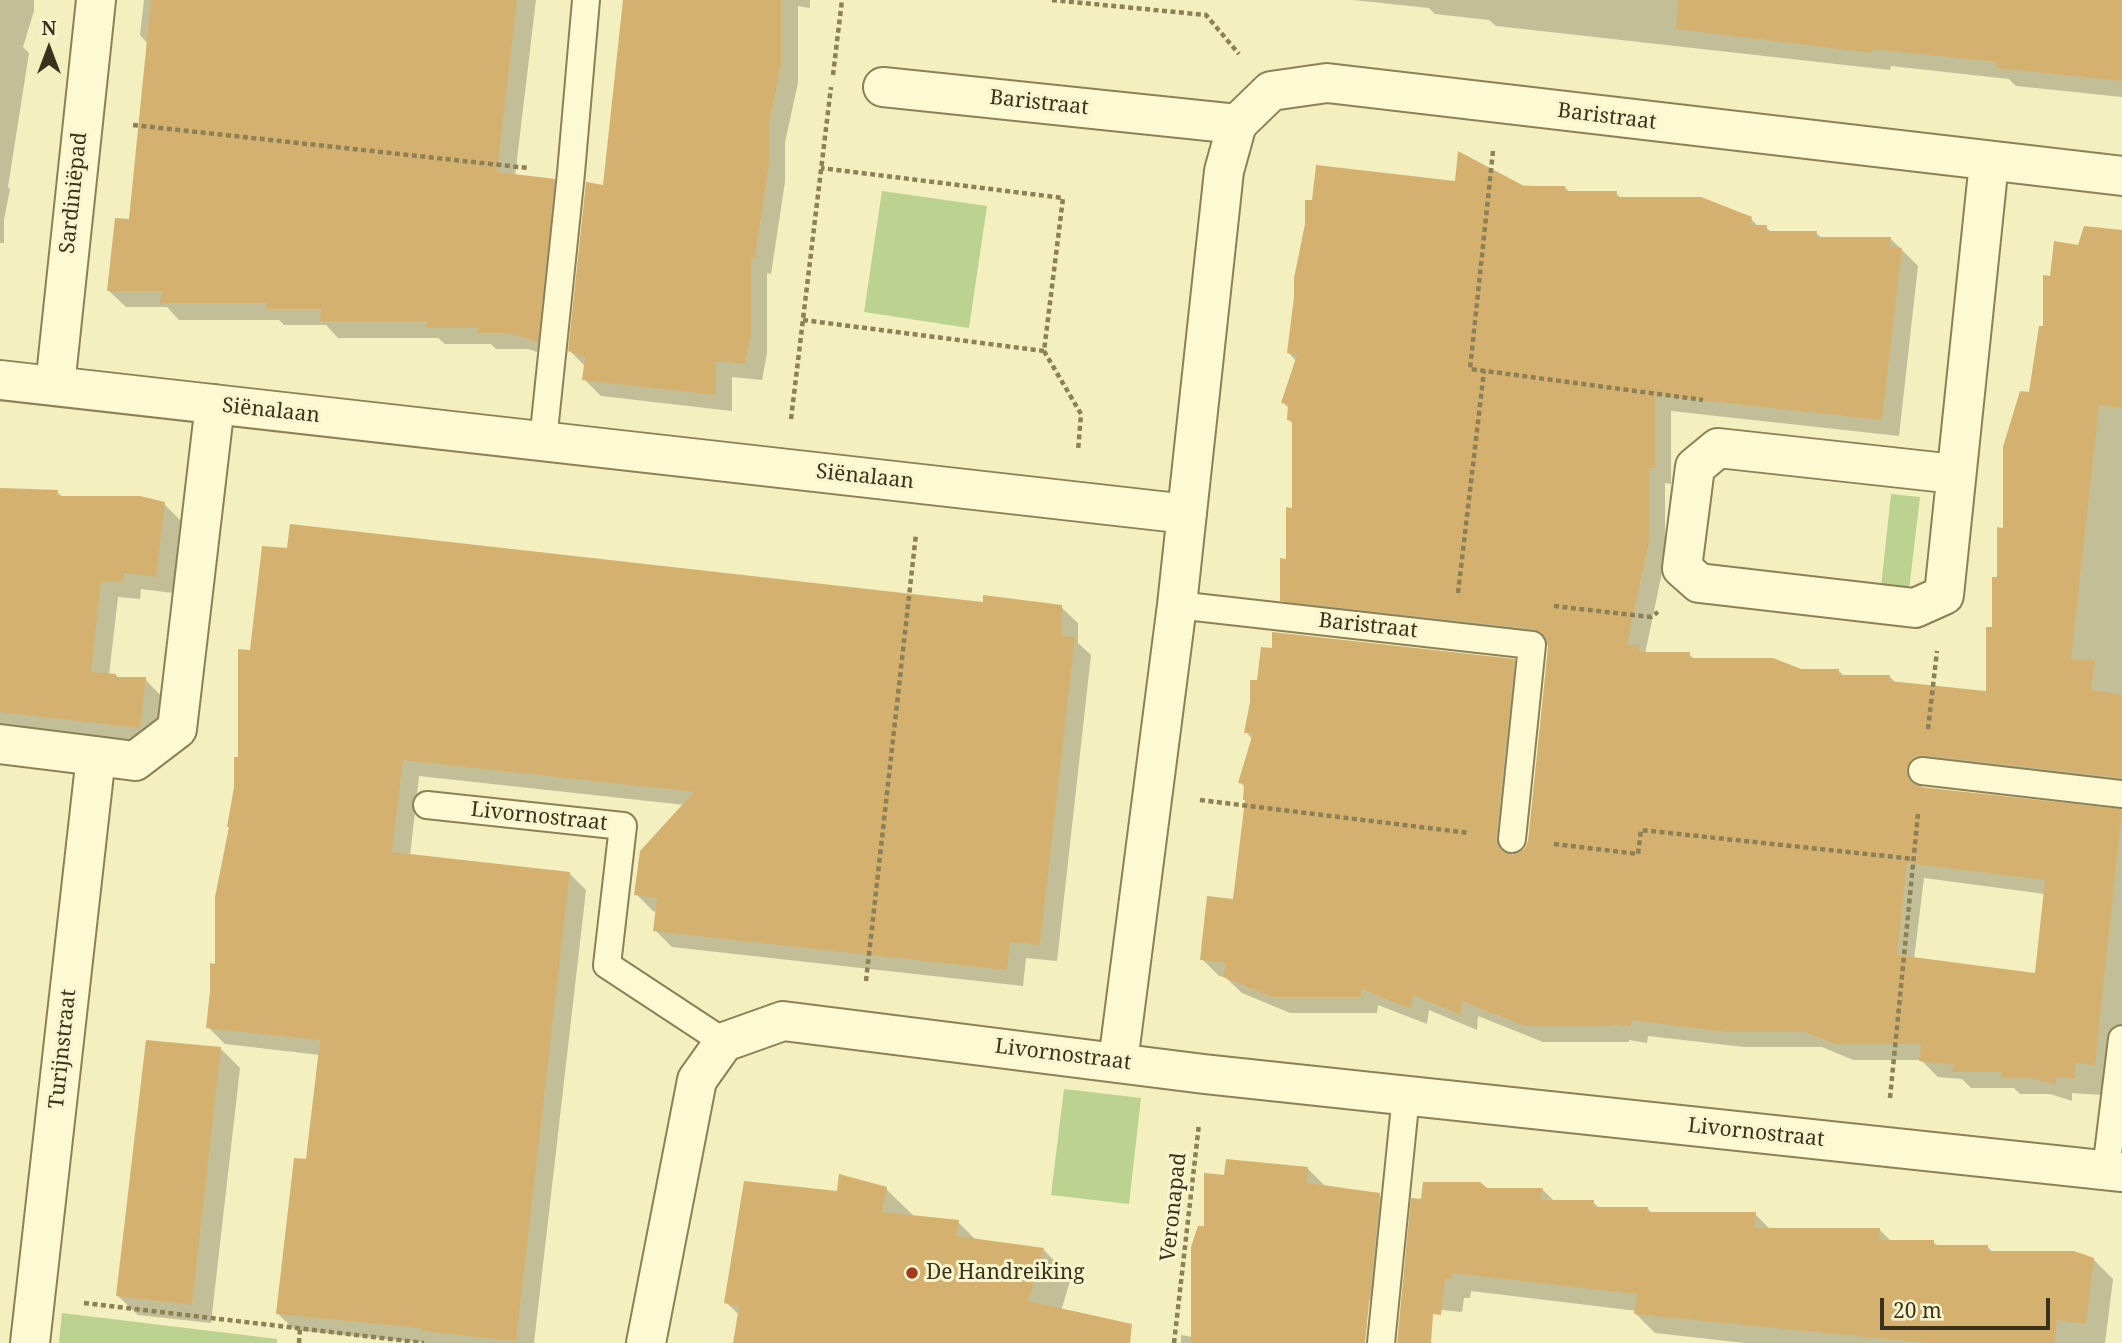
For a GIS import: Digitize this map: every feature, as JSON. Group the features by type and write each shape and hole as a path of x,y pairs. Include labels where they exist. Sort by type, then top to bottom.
{"street":[{"name":"Sardiniëpad","path":"55,386 96,0"},
{"name":"Baristraat","path":"1271,91 1327,83 2122,176"},
{"name":"Baristraat","path":"883,87 1237,124"},
{"path":"1118,1062 1177,605 1224,171 1237,124 1271,91"},
{"path":"1955,474 1718,448 1695,467 1682,568 1699,583 1915,608 1944,594 1989,162"},
{"name":"Siënalaan","path":"0,380 1187,513"},
{"path":"0,744 135,761 177,729 215,404"},
{"name":"Turijnstraat","path":"30,1343 96,756"},
{"name":"Livornostraat","path":"724,1042 783,1021 1204,1074 2114,1171"},
{"path":"646,1343 697,1080 724,1042"}],"lane":[{"path":"543,441 586,0"},
{"name":"Baristraat","path":"1177,605 1532,645"},
{"path":"1512,838 1532,645"},
{"path":"1922,771 2122,794"},
{"name":"Livornostraat","path":"427,805 623,826 607,965 724,1042"},
{"name":"Livornostraat","path":"2114,1171 2122,1039"},
{"path":"1381,1343 1406,1095"}],"path":[{"path":"785,468 842,0"},
{"path":"1052,0 1206,15 1271,91"},
{"path":"1498,105 1470,369 1703,399 1695,467"},
{"path":"82,119 571,173"},
{"path":"821,168 1063,198 1044,351 1082,414 1073,500"},
{"path":"803,320 1044,351"},
{"path":"1452,636 1484,371"},
{"path":"860,1031 922,483"},
{"path":"1532,645 1537,604 1651,617 1699,583"},
{"path":"1885,1147 1922,771 1944,594"},
{"name":"Veronapad","path":"1174,1343 1204,1074"},
{"path":"35,1297 424,1343"},
{"path":"299,1343 300,1328"}],"green space":[{"path":"882,191 987,206 969,328 864,312"},
{"path":"1891,494 1920,497 1909,590 1881,587"},
{"path":"1064,1089 1141,1098 1129,1204 1051,1195"},
{"path":"62,1313 277,1339 277,1343 59,1343"}],"building":[{"path":"151,0 517,0 497,172 555,179 538,342 510,333 477,333 478,328 426,328 427,321 320,321 321,309 266,309 267,303 160,303 162,291 107,291 115,218 129,219"},
{"path":"623,0 781,0 781,65 769,125 769,164 755,258 751,257 751,336 745,364 716,361 716,395 582,380 585,357 568,351 586,182 603,185"},
{"path":"1678,0 2122,0 2122,81 1996,68 1997,62 1873,49 1872,53 1676,29"},
{"path":"1458,151 1524,186 1565,186 1565,191 1617,191 1616,197 1701,197 1752,217 1751,225 1767,225 1766,231 1817,231 1816,237 1891,237 1889,246 1902,248 1882,420 1655,395 1655,468 1649,468 1649,541 1627,645 1640,645 1639,652 1690,652 1689,658 1773,658 1801,669 1839,669 1839,675 1890,675 1889,681 1986,691 1986,627 1992,627 1992,577 1997,577 1997,527 2003,528 2003,447 2020,391 2029,392 2039,326 2043,326 2043,275 2050,276 2054,241 2078,245 2084,226 2122,230 2122,408 2099,405 2071,660 2095,660 2091,690 2122,695 2122,778 1924,755 1916,756 1910,761 1906,770 1912,783 1920,787 2122,809 2095,1065 2076,1063 2075,1079 2056,1077 2056,1085 2032,1078 2002,1078 2002,1072 1952,1072 1954,1065 1919,1061 1921,1044 1835,1044 1804,1032 1726,1032 1632,1020 1631,1027 1613,1024 1525,1026 1462,1001 1461,1015 1413,995 1411,1009 1362,989 1361,997 1272,997 1223,977 1226,963 1200,960 1207,896 1233,899 1245,800 1244,784 1238,783 1253,733 1244,733 1250,702 1250,680 1257,680 1261,647 1272,648 1272,632 1515,659 1496,838 1502,851 1511,855 1519,853 1528,841 1548,647 1547,639 1542,633 1534,629 1280,601 1280,558 1286,559 1286,507 1292,508 1292,421 1287,420 1288,404 1281,403 1297,355 1287,353 1294,278 1305,224 1305,200 1312,200 1316,165 1455,181","holes":["1907,863 2045,880 2035,973 1897,955"]},
{"path":"0,488 58,490 57,496 140,496 165,502 156,577 124,573 123,582 101,581 91,672 116,674 116,677 146,677 140,728 0,712"},
{"path":"290,524 983,602 983,595 1062,605 1062,636 1075,637 1040,945 1010,942 1007,970 653,931 657,898 634,895 640,851 694,792 403,760 392,852 570,872 516,1341 421,1331 421,1328 276,1314 294,1158 306,1159 320,1040 206,1028 210,963 215,964 215,897 229,827 234,787 234,757 238,757 238,649 250,650 262,546 287,548"},
{"path":"146,1040 221,1047 192,1305 116,1296"},
{"path":"1226,1159 1308,1167 1307,1183 1380,1193 1365,1343 1191,1343 1191,1247 1198,1226 1204,1226 1204,1173 1224,1175"},
{"path":"839,1174 887,1187 882,1212 959,1220 956,1236 1044,1248 1028,1301 1132,1324 1130,1343 733,1343 739,1307 724,1303 744,1181 837,1191"},
{"path":"1423,1182 1480,1182 1487,1188 1543,1188 1540,1200 1594,1200 1593,1207 1648,1207 1647,1212 1756,1212 1754,1228 1880,1228 1879,1240 1934,1240 1934,1245 1988,1245 1987,1251 2074,1251 2094,1258 2086,1324 2057,1320 2055,1343 1927,1343 1634,1314 1637,1294 1452,1273 1451,1279 1445,1279 1441,1315 1433,1314 1431,1343 1397,1343 1411,1198 1421,1199"}],"place":[{"name":"De Handreiking","path":"912,1273"}]}
